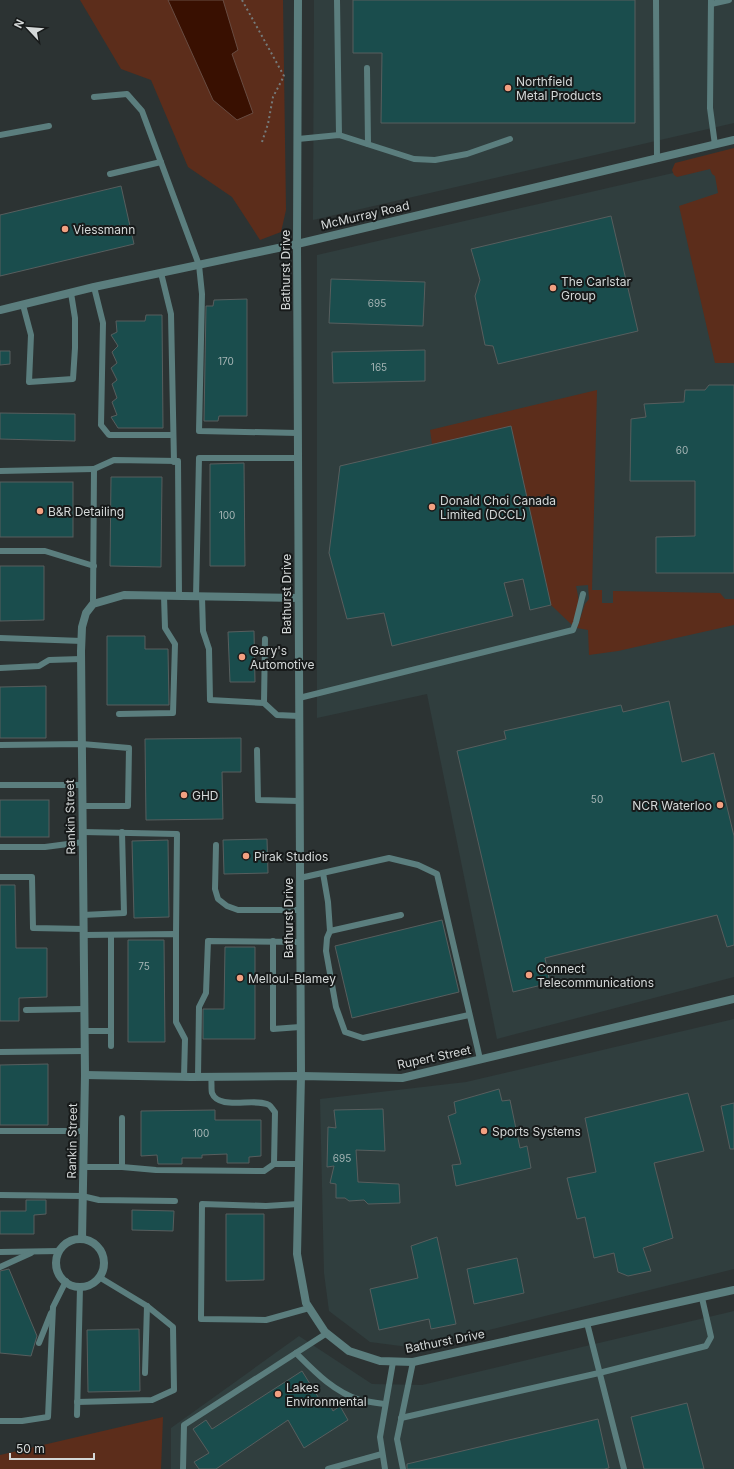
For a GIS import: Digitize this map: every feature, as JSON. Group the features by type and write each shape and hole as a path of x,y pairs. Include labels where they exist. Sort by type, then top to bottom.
{"street":[{"name":"Bathurst Drive","path":"298,0 297,244 300,1076 297,1254 306,1303 327,1333 349,1351 380,1361 413,1362 734,1290"},
{"name":"McMurray Road","path":"0,310 94,287 297,244 734,140"},
{"path":"94,604 124,595 298,598"},
{"name":"Rankin Street","path":"82,1239 85,1051 81,660 82,627 86,613 94,604"},
{"name":"Rupert Street","path":"85,1075 402,1078 734,999"},
{"path":"82,1239 95,1244 99,1248 103,1256 104,1264 102,1273 97,1280 89,1285 80,1287 70,1285 61,1278 57,1268 57,1258 64,1245 73,1240 82,1239"}],"lane":[{"path":"338,0 339,135"},
{"path":"656,0 657,159"},
{"path":"714,145 710,108 711,2 729,0"},
{"path":"367,68 368,144"},
{"path":"94,97 127,94 142,111 199,265 202,294 199,431 298,433"},
{"path":"0,135 49,126"},
{"path":"298,139 339,135 414,159 434,160 467,154 510,139"},
{"path":"110,174 161,162"},
{"path":"161,273 172,314 174,462"},
{"path":"94,287 103,323 100,425 109,434 173,435"},
{"path":"23,305 31,335 29,382 73,379 75,318 71,293"},
{"path":"298,458 199,458 199,597 203,631 209,649 210,700 264,703 277,715 299,716"},
{"path":"0,471 94,469 114,460 178,461 179,596"},
{"path":"94,469 94,604"},
{"path":"0,551 45,551 94,566"},
{"path":"299,698 573,630 583,594"},
{"path":"119,714 173,714 175,644 165,628 164,596"},
{"path":"0,638 82,641"},
{"path":"264,703 265,638"},
{"path":"0,668 39,666 49,660 81,660"},
{"path":"0,745 82,744 129,748 128,806 82,806"},
{"path":"257,750 258,800 299,801"},
{"path":"0,785 82,785"},
{"path":"83,832 177,834 176,1022 184,1039 184,1077"},
{"path":"83,914 124,914 122,832"},
{"path":"0,847 45,847 83,842"},
{"path":"216,845 215,889 218,899 227,906 238,910 300,910"},
{"path":"300,878 389,858 418,864 437,874 480,1060"},
{"path":"323,873 328,902 330,931 327,938 326,950 336,1006 345,1032 363,1038 469,1015"},
{"path":"0,877 32,877 33,928 111,935 176,934"},
{"path":"330,931 401,915"},
{"path":"111,935 111,1046"},
{"path":"198,1077 199,1007 206,993 208,941 300,942"},
{"path":"273,941 273,1029 300,1027"},
{"path":"26,1010 84,1009"},
{"path":"84,1031 111,1031"},
{"path":"0,1052 85,1051"},
{"path":"211,1077 212,1093 216,1099 223,1102 262,1103 270,1105 275,1112 274,1164"},
{"path":"122,1118 122,1166"},
{"path":"0,1131 84,1131"},
{"path":"83,1167 122,1166 156,1170 264,1170 274,1164 299,1164"},
{"path":"0,1195 82,1196 99,1200 175,1201"},
{"path":"298,1204 266,1206 202,1204 201,1319 266,1320 310,1308"},
{"path":"0,1252 59,1252"},
{"path":"0,1267 35,1252"},
{"path":"77,1402 152,1400 174,1390 173,1327 147,1306 99,1277"},
{"path":"39,1343 53,1307 66,1281"},
{"path":"77,1415 80,1287"},
{"path":"401,1418 600,1373 706,1346 711,1338 702,1298"},
{"path":"145,1373 147,1306"},
{"path":"0,1421 22,1421 48,1417 53,1307"},
{"path":"587,1323 624,1469"},
{"path":"183,1469 184,1425 327,1333"},
{"path":"296,1353 319,1377 343,1392 361,1400 385,1404"},
{"path":"385,1469 380,1437 393,1362"},
{"path":"403,1469 397,1439 413,1362"},
{"path":"328,1469 382,1454"}],"path":[{"path":"242,0 284,76 273,97 268,124 262,142"}],"shaded area":[{"path":"80,0 283,0 286,210 281,232 260,240 232,197 188,167 151,80 121,69"},
{"path":"168,0 223,0 238,50 232,54 253,113 237,120 213,100"},
{"path":"314,0 734,0 734,123 313,220"},
{"path":"734,148 734,363 715,363 679,206 718,193 715,176 712,174 710,169 677,177 674,175 672,170 675,163"},
{"path":"734,159 734,977 497,1039 427,694 317,718 317,255"},
{"path":"597,390 592,590 602,590 602,603 613,603 613,591 720,593 725,599 734,599 734,625 618,651 589,655 588,630 577,628 585,604 589,599 588,585 576,586 578,606 577,614 572,625 551,605 511,426 432,444 430,430"},
{"path":"734,1019 734,1269 416,1348 370,1342 329,1311 324,1273 320,1099 466,1082"},
{"path":"734,1311 734,1469 171,1469 171,1428 299,1336 372,1384 422,1385"},
{"path":"163,1417 161,1469 0,1469 0,1455"}],"building":[{"name":"Northfield Metal Products","path":"353,0 635,0 635,123 381,123 382,53 353,53"},
{"name":"Viessmann","path":"121,186 134,244 0,276 0,215"},
{"name":"The Carlstar Group","path":"611,216 638,331 498,364 493,346 485,345 475,296 480,280 471,249"},
{"path":"331,279 425,282 423,326 329,323"},
{"path":"247,299 247,416 219,416 218,421 204,421 206,306 213,306 214,300"},
{"path":"146,315 162,315 163,428 118,428 111,417 117,415 112,402 117,398 112,384 117,380 111,368 117,363 112,352 118,346 111,335 117,332 116,321 145,321"},
{"path":"425,350 425,381 333,383 332,352"},
{"path":"0,351 10,351 10,364 0,365"},
{"path":"709,385 734,385 734,573 656,573 656,537 695,536 695,481 630,481 631,419 646,417 644,404 684,402 685,390 705,390"},
{"path":"0,413 75,414 75,441 0,439"},
{"name":"Donald Choi Canada Limited (DCCL)","path":"511,426 551,605 530,610 523,579 504,583 513,616 392,646 384,613 347,619 329,553 340,466"},
{"path":"244,463 245,566 210,566 210,464"},
{"path":"111,477 162,477 161,567 110,566"},
{"path":"0,482 73,482 73,537 0,537"},
{"path":"0,566 44,566 44,620 0,621"},
{"name":"Gary's Automotive","path":"254,631 255,682 230,682 228,632"},
{"path":"107,636 145,636 145,649 168,649 169,705 107,705"},
{"path":"46,686 46,738 0,738 0,687"},
{"path":"669,701 682,762 714,753 734,836 734,945 727,947 717,915 545,958 550,983 513,992 457,751 506,739 504,731 621,705 623,712"},
{"name":"GHD","path":"241,738 241,772 222,772 223,819 146,820 145,739"},
{"path":"0,800 49,800 49,837 0,837"},
{"name":"Pirak Studios","path":"267,839 268,873 224,874 223,840"},
{"path":"168,840 169,917 134,918 132,841"},
{"path":"0,885 15,885 16,948 47,948 47,997 19,998 19,1021 0,1021"},
{"path":"442,920 459,992 352,1018 335,946"},
{"path":"128,940 164,940 165,1042 128,1042"},
{"name":"Melloul-Blamey","path":"225,947 255,947 255,1039 203,1039 203,1009 224,1009"},
{"path":"48,1064 48,1125 0,1125 0,1065"},
{"name":"Sports Systems","path":"499,1089 502,1101 510,1100 520,1148 527,1146 531,1168 456,1186 452,1165 461,1164 448,1116 456,1113 454,1102"},
{"path":"688,1093 704,1151 654,1163 673,1238 643,1248 651,1271 628,1276 618,1272 614,1253 594,1258 585,1217 577,1219 567,1178 596,1172 585,1118"},
{"path":"734,1103 734,1149 730,1149 721,1106"},
{"path":"383,1109 385,1151 356,1150 358,1182 399,1184 400,1203 368,1204 364,1200 349,1201 345,1198 336,1198 336,1184 330,1183 334,1166 327,1167 328,1127 336,1128 334,1110"},
{"path":"215,1110 215,1120 261,1120 261,1156 249,1157 249,1163 227,1163 227,1154 202,1155 202,1158 182,1158 182,1164 158,1164 157,1155 141,1156 141,1111"},
{"path":"26,1200 46,1200 46,1214 34,1215 34,1234 0,1234 0,1211 26,1211"},
{"path":"132,1210 174,1211 173,1231 132,1230"},
{"path":"226,1214 264,1214 264,1280 226,1281"},
{"path":"437,1237 456,1324 431,1329 429,1319 379,1330 370,1289 418,1278 411,1246"},
{"path":"517,1258 524,1293 474,1304 467,1269"},
{"path":"9,1269 37,1336 31,1356 0,1353 0,1271"},
{"path":"139,1329 140,1391 88,1392 87,1330"},
{"path":"302,1371 320,1400 326,1397 333,1411 340,1406 348,1420 304,1448 288,1420 216,1469 199,1469 194,1462 209,1453 193,1429 206,1420 212,1429"},
{"path":"687,1403 704,1469 644,1469 631,1417"},
{"path":"598,1419 609,1468 407,1469 407,1464"}],"place":[{"name":"Northfield Metal Products","path":"508,88"},
{"name":"Viessmann","path":"65,229"},
{"name":"The Carlstar Group","path":"553,288"},
{"name":"Donald Choi Canada Limited (DCCL)","path":"432,507"},
{"name":"B&R Detailing","path":"40,511"},
{"name":"Gary's Automotive","path":"242,657"},
{"name":"GHD","path":"184,795"},
{"name":"NCR Waterloo","path":"720,805"},
{"name":"Pirak Studios","path":"246,856"},
{"name":"Connect Telecommunications","path":"529,975"},
{"name":"Melloul-Blamey","path":"240,978"},
{"name":"Sports Systems","path":"484,1131"},
{"name":"Lakes Environmental","path":"278,1394"}]}
